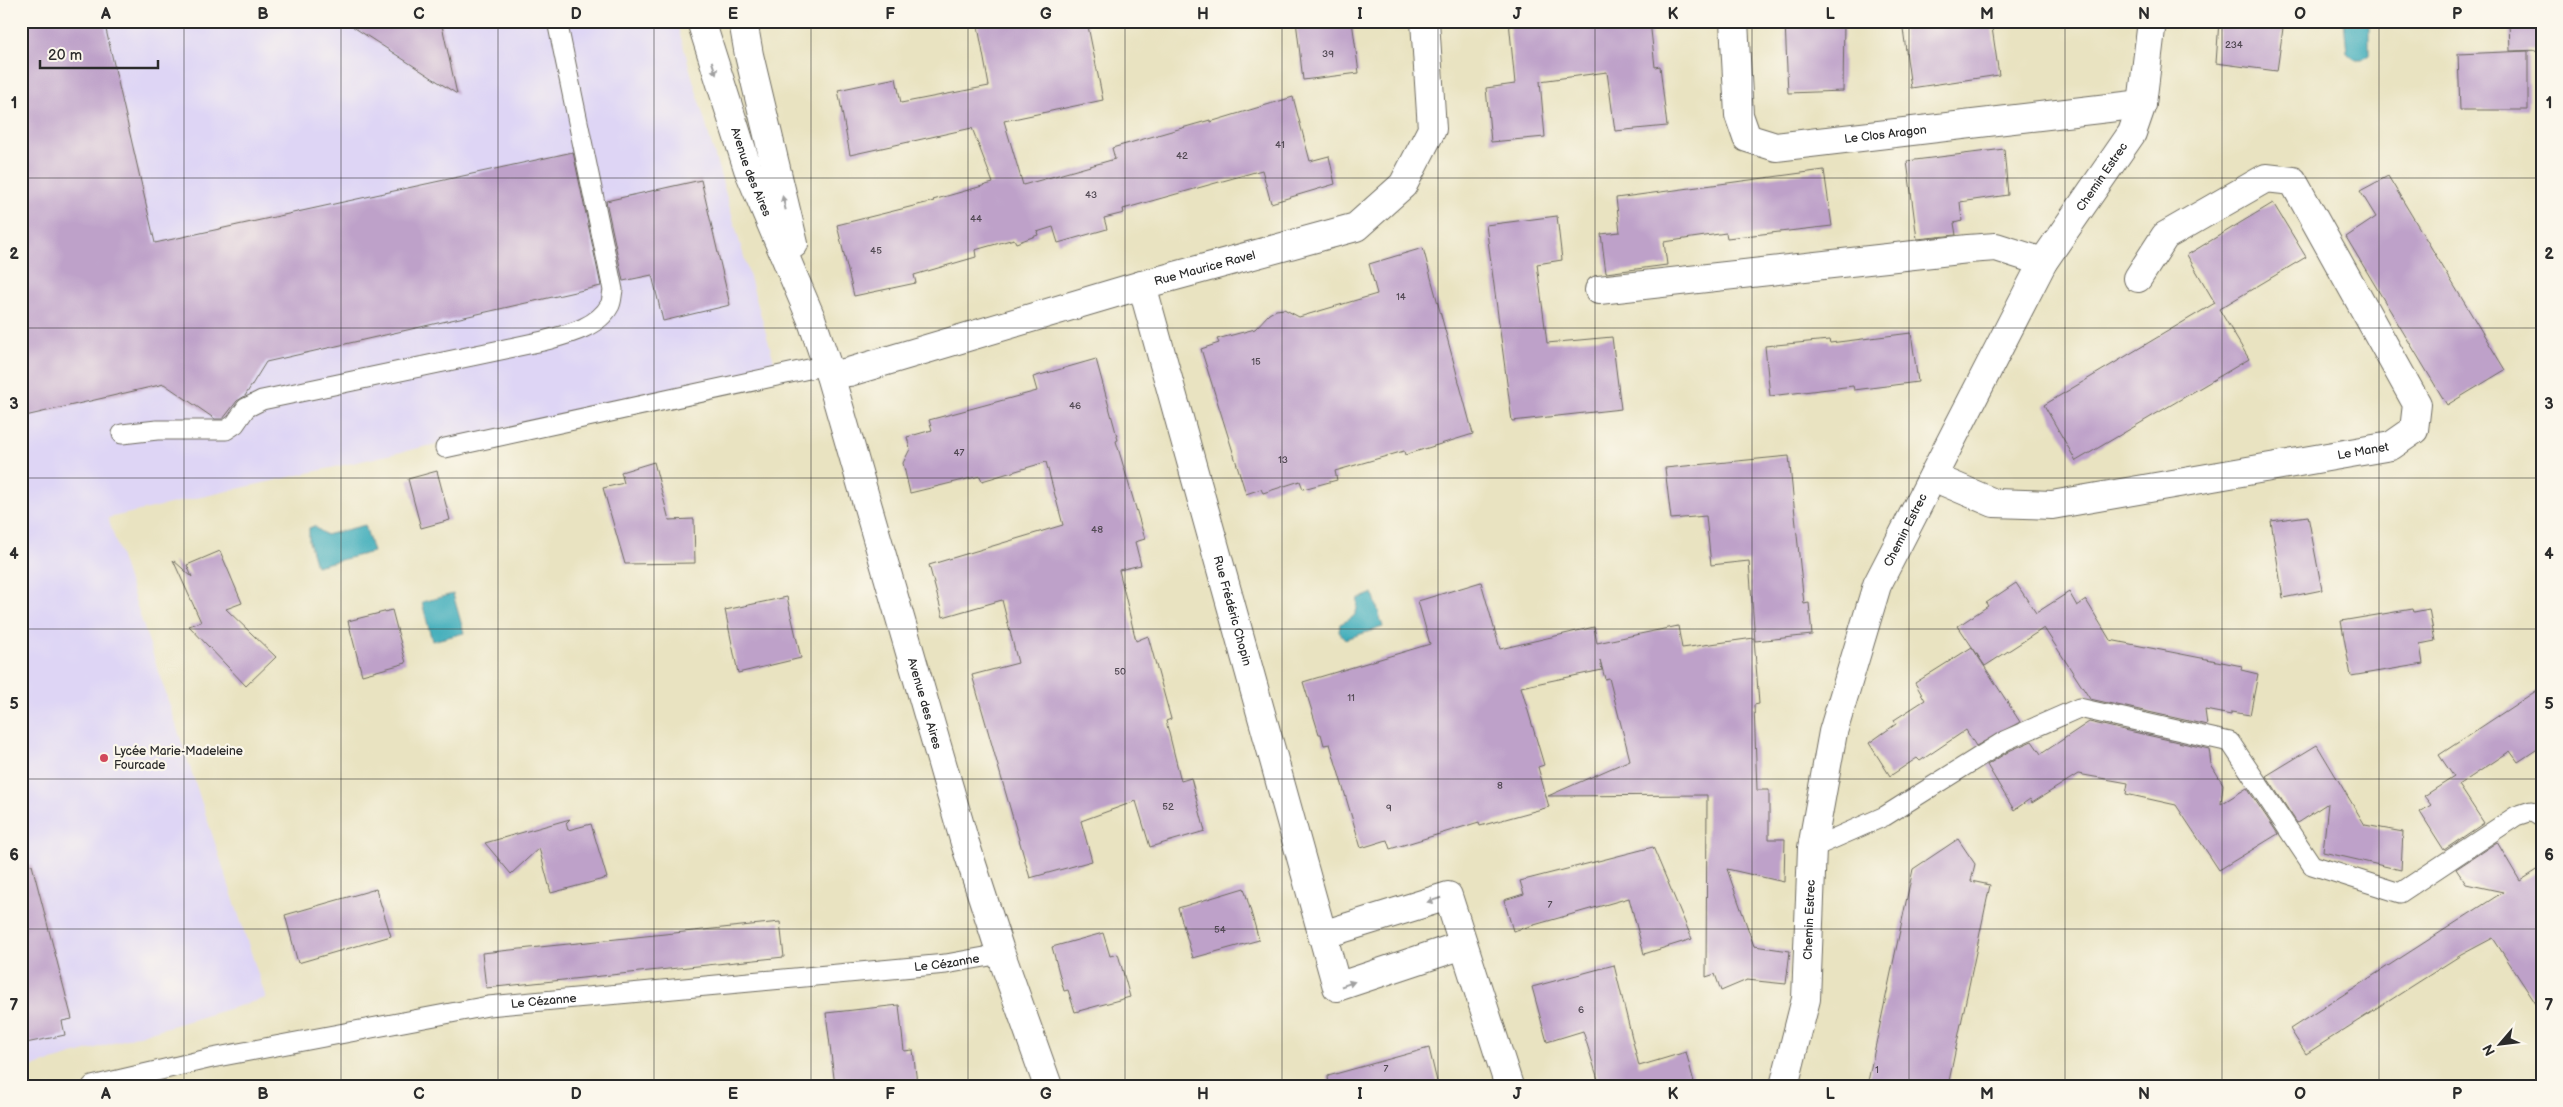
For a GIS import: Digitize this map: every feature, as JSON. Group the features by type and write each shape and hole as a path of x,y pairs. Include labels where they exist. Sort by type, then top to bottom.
{"street":[{"name":"Avenue des Aires","path":"701,21 748,169 811,318 829,370 965,843 1001,954 1048,1086"},
{"name":"Avenue des Aires","path":"744,21 749,55 811,318"},
{"name":"Rue Maurice Ravel","path":"829,370 849,372 1142,285 1356,226 1403,185 1432,129 1425,21"},
{"name":"Le Clos Aragon","path":"1734,21 1739,115 1747,138 1776,147 2142,104"},
{"name":"Chemin Estrec","path":"1784,1086 1806,999 1812,848 1833,732 1877,585 2043,262 2132,133 2142,104 2152,21"},
{"name":"Le Manet","path":"1932,477 1994,503 2052,505 2391,446 2414,430 2417,404 2293,181 2266,178 2166,236 2138,278"},
{"path":"1598,290 1968,248 1996,248 2043,262"},
{"name":"Rue Frédéric Chopin","path":"1142,285 1337,988 1463,945"},
{"path":"1322,935 1448,896 1509,1086"}],"lane":[{"path":"122,434 157,430 226,430 234,424 246,408 262,400 542,342 575,332 596,319 610,305 613,290 557,21"},
{"path":"445,448 829,370"},
{"path":"1812,848 1885,816 2006,740 2079,708 2230,742 2312,865 2400,894 2516,816 2531,811 2542,818"},
{"name":"Le Cézanne","path":"92,1086 212,1058 488,1006 946,964 1001,954"}],"shaded area":[{"name":"Lycée Marie-Madeleine Fourcade","path":"21,21 676,21 776,368 108,518 266,998 21,1070"}],"water":[{"path":"2344,21 2369,21 2369,55 2362,59 2354,59 2347,53"},
{"path":"365,525 373,552 316,566 309,541 309,528 314,526 326,535"},
{"path":"1373,593 1383,627 1345,639 1339,632 1340,624 1349,620 1356,613 1358,599"},
{"path":"453,594 464,633 432,641 422,602"}],"building":[{"path":"21,21 104,21 155,243 573,152 601,286 266,362 245,396 237,401 223,419 215,419 164,384 21,417"},
{"path":"344,21 441,21 457,94"},
{"path":"977,21 1087,21 1103,100 1004,121 1023,185 1115,159 1112,148 1210,120 1210,122 1293,97 1310,161 1329,156 1335,184 1271,203 1262,170 1123,209 1124,213 1104,218 1107,229 1058,243 1053,227 1037,232 1038,235 1016,243 1014,239 975,250 976,257 914,275 916,283 854,296 837,225 934,201 993,183 972,128 850,155 838,90 896,78 901,103 989,86"},
{"path":"1296,21 1352,21 1359,73 1303,80"},
{"path":"1509,21 1650,21 1655,67 1660,66 1667,126 1615,131 1607,72 1540,81 1545,137 1491,142 1486,88 1515,84"},
{"path":"1785,21 1844,21 1843,91 1788,93"},
{"path":"1902,21 1991,21 1999,75 1911,88"},
{"path":"2219,21 2284,21 2277,71 2216,63"},
{"path":"2509,21 2542,21 2542,50 2510,51"},
{"path":"2528,51 2528,110 2460,110 2458,54"},
{"path":"2004,149 2008,195 1960,202 1962,221 1954,223 1956,235 1917,239 1907,161"},
{"path":"1824,170 1832,226 1727,238 1726,233 1664,242 1667,265 1606,273 1601,234 1620,232 1616,198"},
{"path":"2388,176 2505,370 2447,405 2346,237 2376,217 2360,191"},
{"path":"701,180 730,305 663,321 652,275 623,281 606,201"},
{"path":"2273,203 2306,257 2219,309 2249,359 2076,461 2044,405 2215,303 2187,255"},
{"path":"1557,216 1562,260 1537,264 1547,343 1612,337 1621,409 1512,421 1486,225"},
{"path":"1423,248 1473,434 1405,455 1404,451 1335,471 1337,480 1303,489 1300,481 1263,493 1261,489 1246,494 1201,349 1219,343 1217,339 1255,329 1269,314 1276,310 1284,309 1299,317 1377,294 1369,264"},
{"path":"1911,333 1918,382 1854,390 1853,386 1770,396 1765,346 1829,340 1830,343"},
{"path":"1096,359 1118,440 1116,441 1145,539 1135,542 1141,565 1119,570 1136,641 1148,636 1171,719 1166,721 1181,781 1191,778 1205,831 1150,847 1136,801 1081,821 1092,861 1030,878 972,675 1018,663 1002,600 943,617 929,565 1063,525 1046,462 982,481 980,476 910,493 903,463 910,449 907,437 932,430 929,420 1037,391 1033,377"},
{"path":"1789,456 1804,604 1809,603 1812,635 1755,641 1749,561 1711,565 1706,516 1671,519 1665,468"},
{"path":"654,462 669,520 694,519 695,563 625,564 603,488 624,483 621,472"},
{"path":"437,471 450,520 421,528 408,479"},
{"path":"2308,516 2322,590 2283,598 2271,521"},
{"path":"220,551 242,603 226,609 276,657 246,686 189,626 201,622 173,560 192,577 187,565"},
{"path":"1481,582 1500,649 1594,627 1597,643 1678,626 1682,648 1754,638 1759,704 1754,705 1757,790 1769,790 1769,839 1785,839 1784,882 1727,869 1754,946 1790,951 1786,984 1747,980 1721,991 1715,974 1706,977 1707,795 1548,796 1630,760 1609,678 1605,679 1600,660 1602,670 1521,687 1544,765 1538,767 1549,807 1480,826 1479,822 1390,849 1387,840 1361,848 1330,744 1324,745 1321,734 1319,734 1303,682 1430,644 1418,601"},
{"path":"2016,583 2036,613 2069,592 2077,606 2086,600 2110,640 2242,666 2241,670 2258,674 2250,715 2231,712 2231,715 2205,710 2207,725 2090,699 2044,628 1985,666 1958,626 1988,606 1986,603"},
{"path":"787,597 801,658 738,673 725,610"},
{"path":"2413,609 2414,612 2429,609 2435,641 2420,644 2423,664 2351,676 2341,621"},
{"path":"392,610 406,663 362,675 348,621"},
{"path":"1972,647 2020,722 1976,746 1966,730 1920,761 1917,758 1890,776 1869,743 1896,724 1894,720 1925,700 1915,683"},
{"path":"2542,687 2542,746 2518,762 2510,751 2459,785 2484,823 2444,850 2420,812 2431,805 2424,796 2454,777 2439,755"},
{"path":"2089,722 2209,749 2211,764 2223,784 2221,804 2247,788 2278,834 2219,870 2176,805 2126,794 2128,783 2078,774 2032,803 2030,799 2014,810 1987,765 2011,750 2032,741 2041,754"},
{"path":"2317,745 2365,825 2403,832 2401,870 2323,852 2328,803 2297,823 2266,776"},
{"path":"570,819 566,823 568,830 591,824 607,878 551,893 539,848 511,874 485,843"},
{"path":"1958,839 1975,864 1971,881 1990,885 1948,1086 1867,1086 1913,869"},
{"path":"2497,842 2520,881 2542,867 2542,1013 2493,938 2461,955 2306,1054 2290,1029 2503,892 2466,884 2456,869"},
{"path":"1653,847 1692,939 1644,954 1629,898 1513,931 1504,900 1524,894 1520,881"},
{"path":"32,865 72,1019 62,1021 65,1035 21,1044 21,866"},
{"path":"1244,888 1259,940 1193,958 1178,908"},
{"path":"376,889 391,936 298,963 285,915"},
{"path":"780,922 784,957 486,988 482,953"},
{"path":"1103,933 1110,956 1118,954 1130,997 1075,1012 1068,990 1064,991 1052,947"},
{"path":"1614,965 1639,1066 1686,1052 1695,1086 1600,1086 1583,1031 1547,1042 1532,987"},
{"path":"899,1005 904,1051 913,1050 917,1083 835,1086 826,1013"},
{"path":"1429,1048 1438,1086 1329,1086 1328,1076"}],"place":[{"name":"Lycée Marie-Madeleine Fourcade","path":"104,758"}]}
